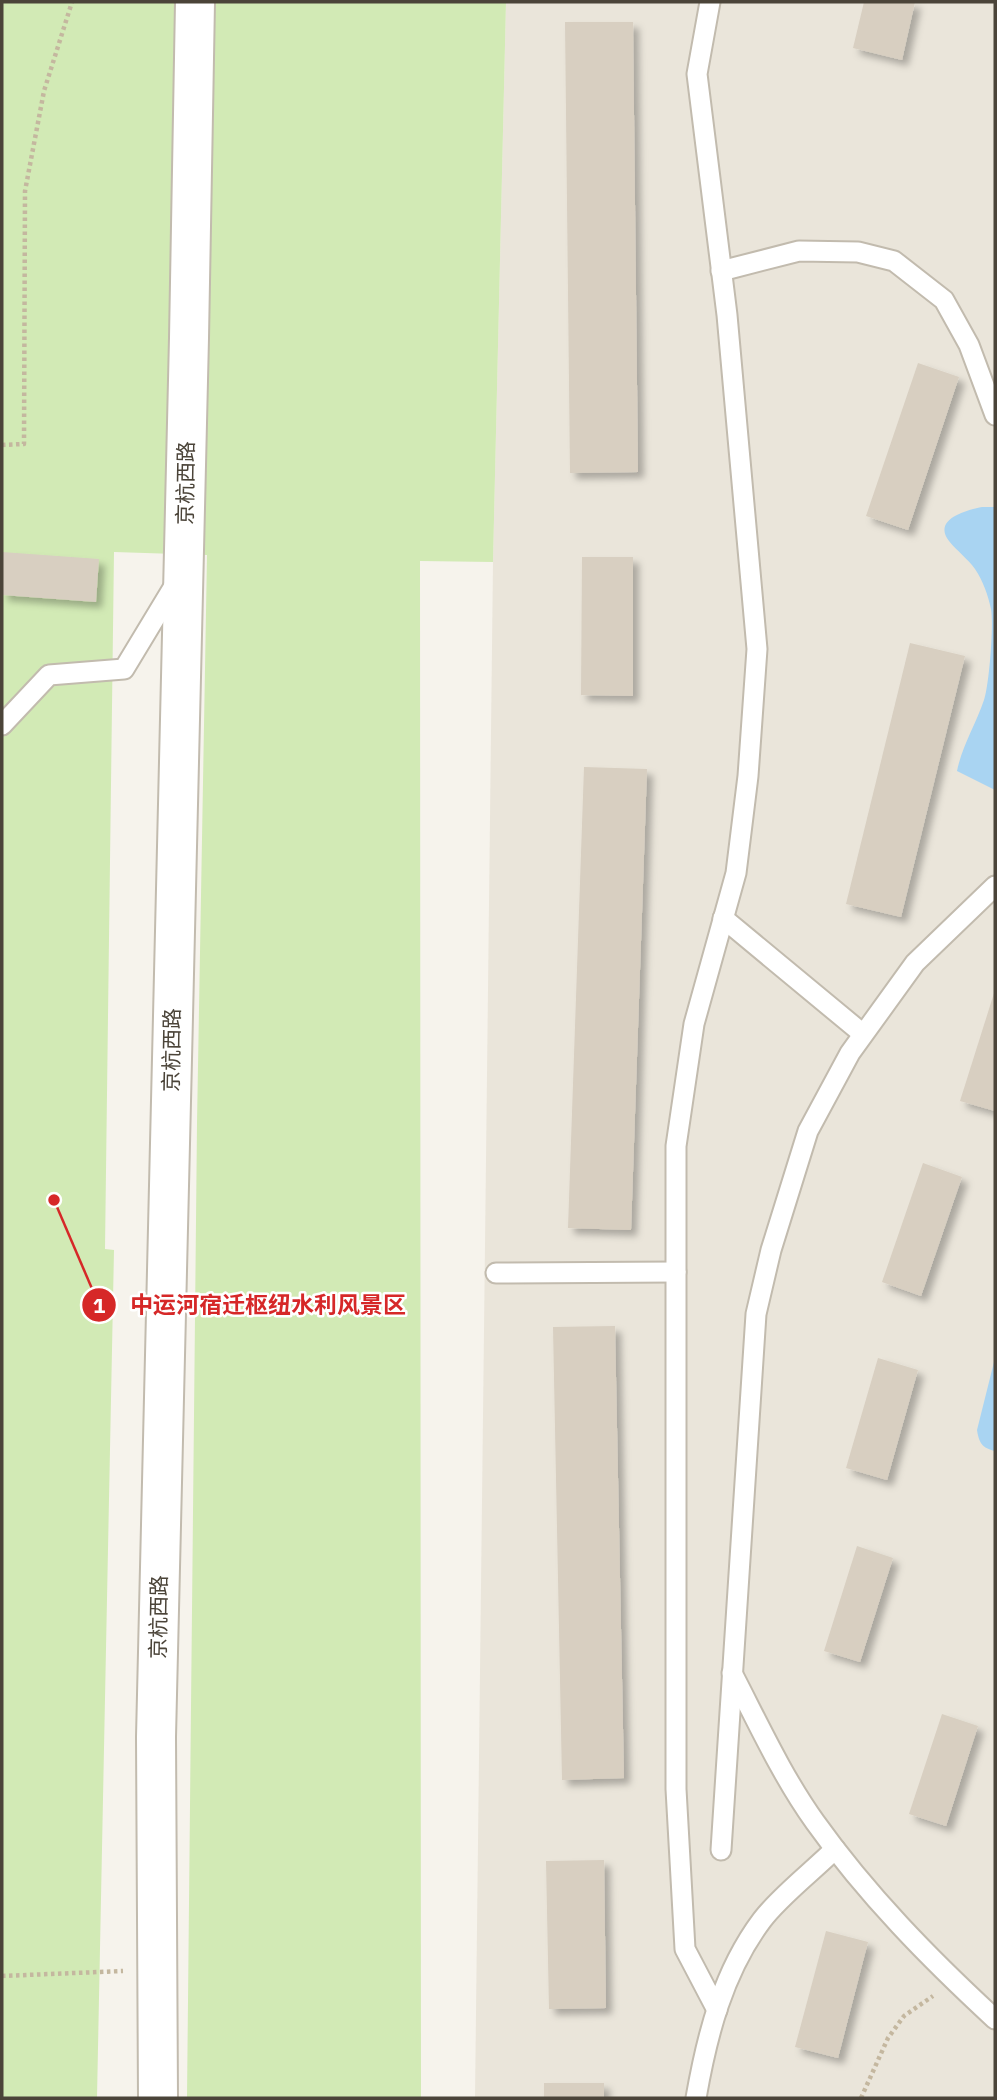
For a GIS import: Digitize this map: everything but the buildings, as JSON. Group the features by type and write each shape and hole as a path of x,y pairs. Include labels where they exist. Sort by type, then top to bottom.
{"street":[{"name":"京杭西路","path":"158,2098 156,1737 195,2"}],"lane":[{"path":"710,2 697,74 721,271 757,649 748,776 736,873 694,1024 676,1146 676,1790 680,1889 685,1949 717,2010"},
{"path":"721,271 799,251 859,252 894,261 944,300 969,345 995,415"},
{"path":"2,725 49,674 124,668 183,570"},
{"path":"721,1850 756,1314 771,1250 808,1131 850,1053 915,963 995,886"},
{"path":"723,918 863,1034"},
{"path":"496,1273 676,1272"},
{"path":"732,1672 813,1820 888,1912 954,1981 995,2019"},
{"path":"696,2098 705,2049 740,1951 764,1917 835,1849"}],"path":[{"path":"2,445 24,444 25,191 44,91 72,2"},
{"path":"2,1976 157,1970"},
{"path":"861,2098 888,2038 904,2016 954,1981"}],"shaded area":[{"path":"506,2 995,2 995,2098 475,2098 493,562"}],"green space":[{"path":"2,2 506,2 493,562 420,561 421,2098 187,2098 197,1123 207,555 114,552 105,1249 114,1250 97,2098 2,2098"}],"water":[{"path":"995,507 995,790 957,771 986,693 992,617 987,593 978,574 945,533 948,521 968,510"},
{"path":"995,1358 995,1451 982,1444 977,1430"}],"place":[{"name":"中运河宿迁枢纽水利风景区","path":"54,1200"}]}
